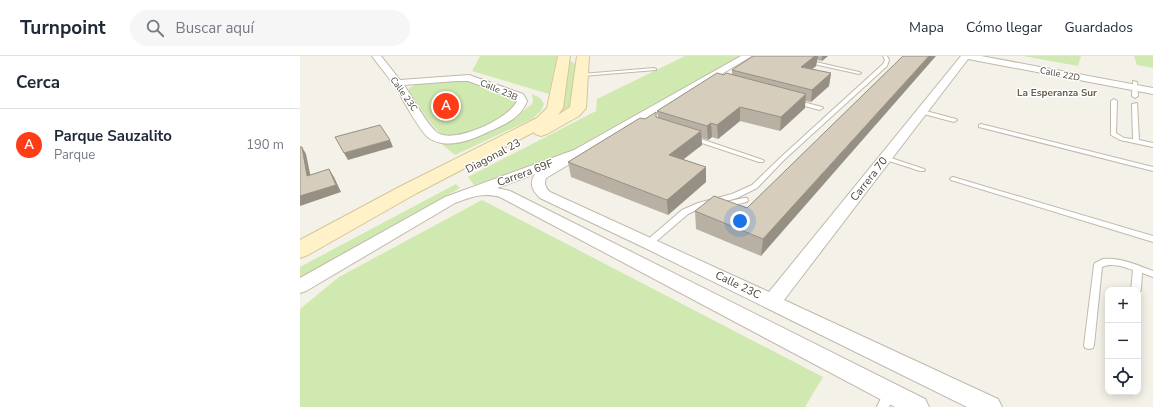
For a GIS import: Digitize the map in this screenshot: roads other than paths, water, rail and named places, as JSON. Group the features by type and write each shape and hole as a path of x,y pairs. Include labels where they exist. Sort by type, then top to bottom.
{"street":[{"name":"Calle 23C","path":"376,56 398,83 430,133"},
{"name":"Diagonal 23","path":"300,250 410,189 543,121 555,108 564,56"},
{"path":"569,56 582,65"},
{"name":"Carrera 69F","path":"300,286 450,200 579,154 748,56"},
{"name":"Calle 22D","path":"966,56 1153,91"},
{"name":"Carrera 70","path":"772,302 966,56"},
{"name":"Calle 22D","path":"994,56 1135,88 1153,85"},
{"name":"Diagonal 23","path":"356,220 425,191 574,114 579,106 582,65"},
{"name":"Calle 23B","path":"398,83 469,78 519,96 522,101 520,107 514,114 483,130 464,137 440,138 430,133"},
{"name":"Calle 23C","path":"579,154 541,176 538,179 538,189 545,195 649,243 990,407"},
{"path":"470,193 484,191 505,194 886,400 917,407"}],"lane":[{"path":"649,243 691,208 707,203 725,200 753,187 775,165 885,65 887,60 885,56"},
{"path":"801,60 859,73"},
{"path":"582,65 654,69"},
{"path":"790,100 820,108"},
{"path":"1114,101 1112,134 1122,139 1153,145"},
{"path":"1135,104 1136,142"},
{"path":"922,112 954,120"},
{"path":"981,126 1153,169"},
{"path":"682,135 761,161"},
{"path":"885,158 922,170"},
{"path":"952,179 1153,239"},
{"path":"691,208 725,205 744,200"},
{"path":"1089,346 1098,265 1102,261 1108,261 1153,274"},
{"path":"1136,287 1138,269"}],"place":[{"name":"Parque Sauzalito","path":"446,106"}],"district":[{"name":"La Esperanza Sur","path":"1057,93"}]}
